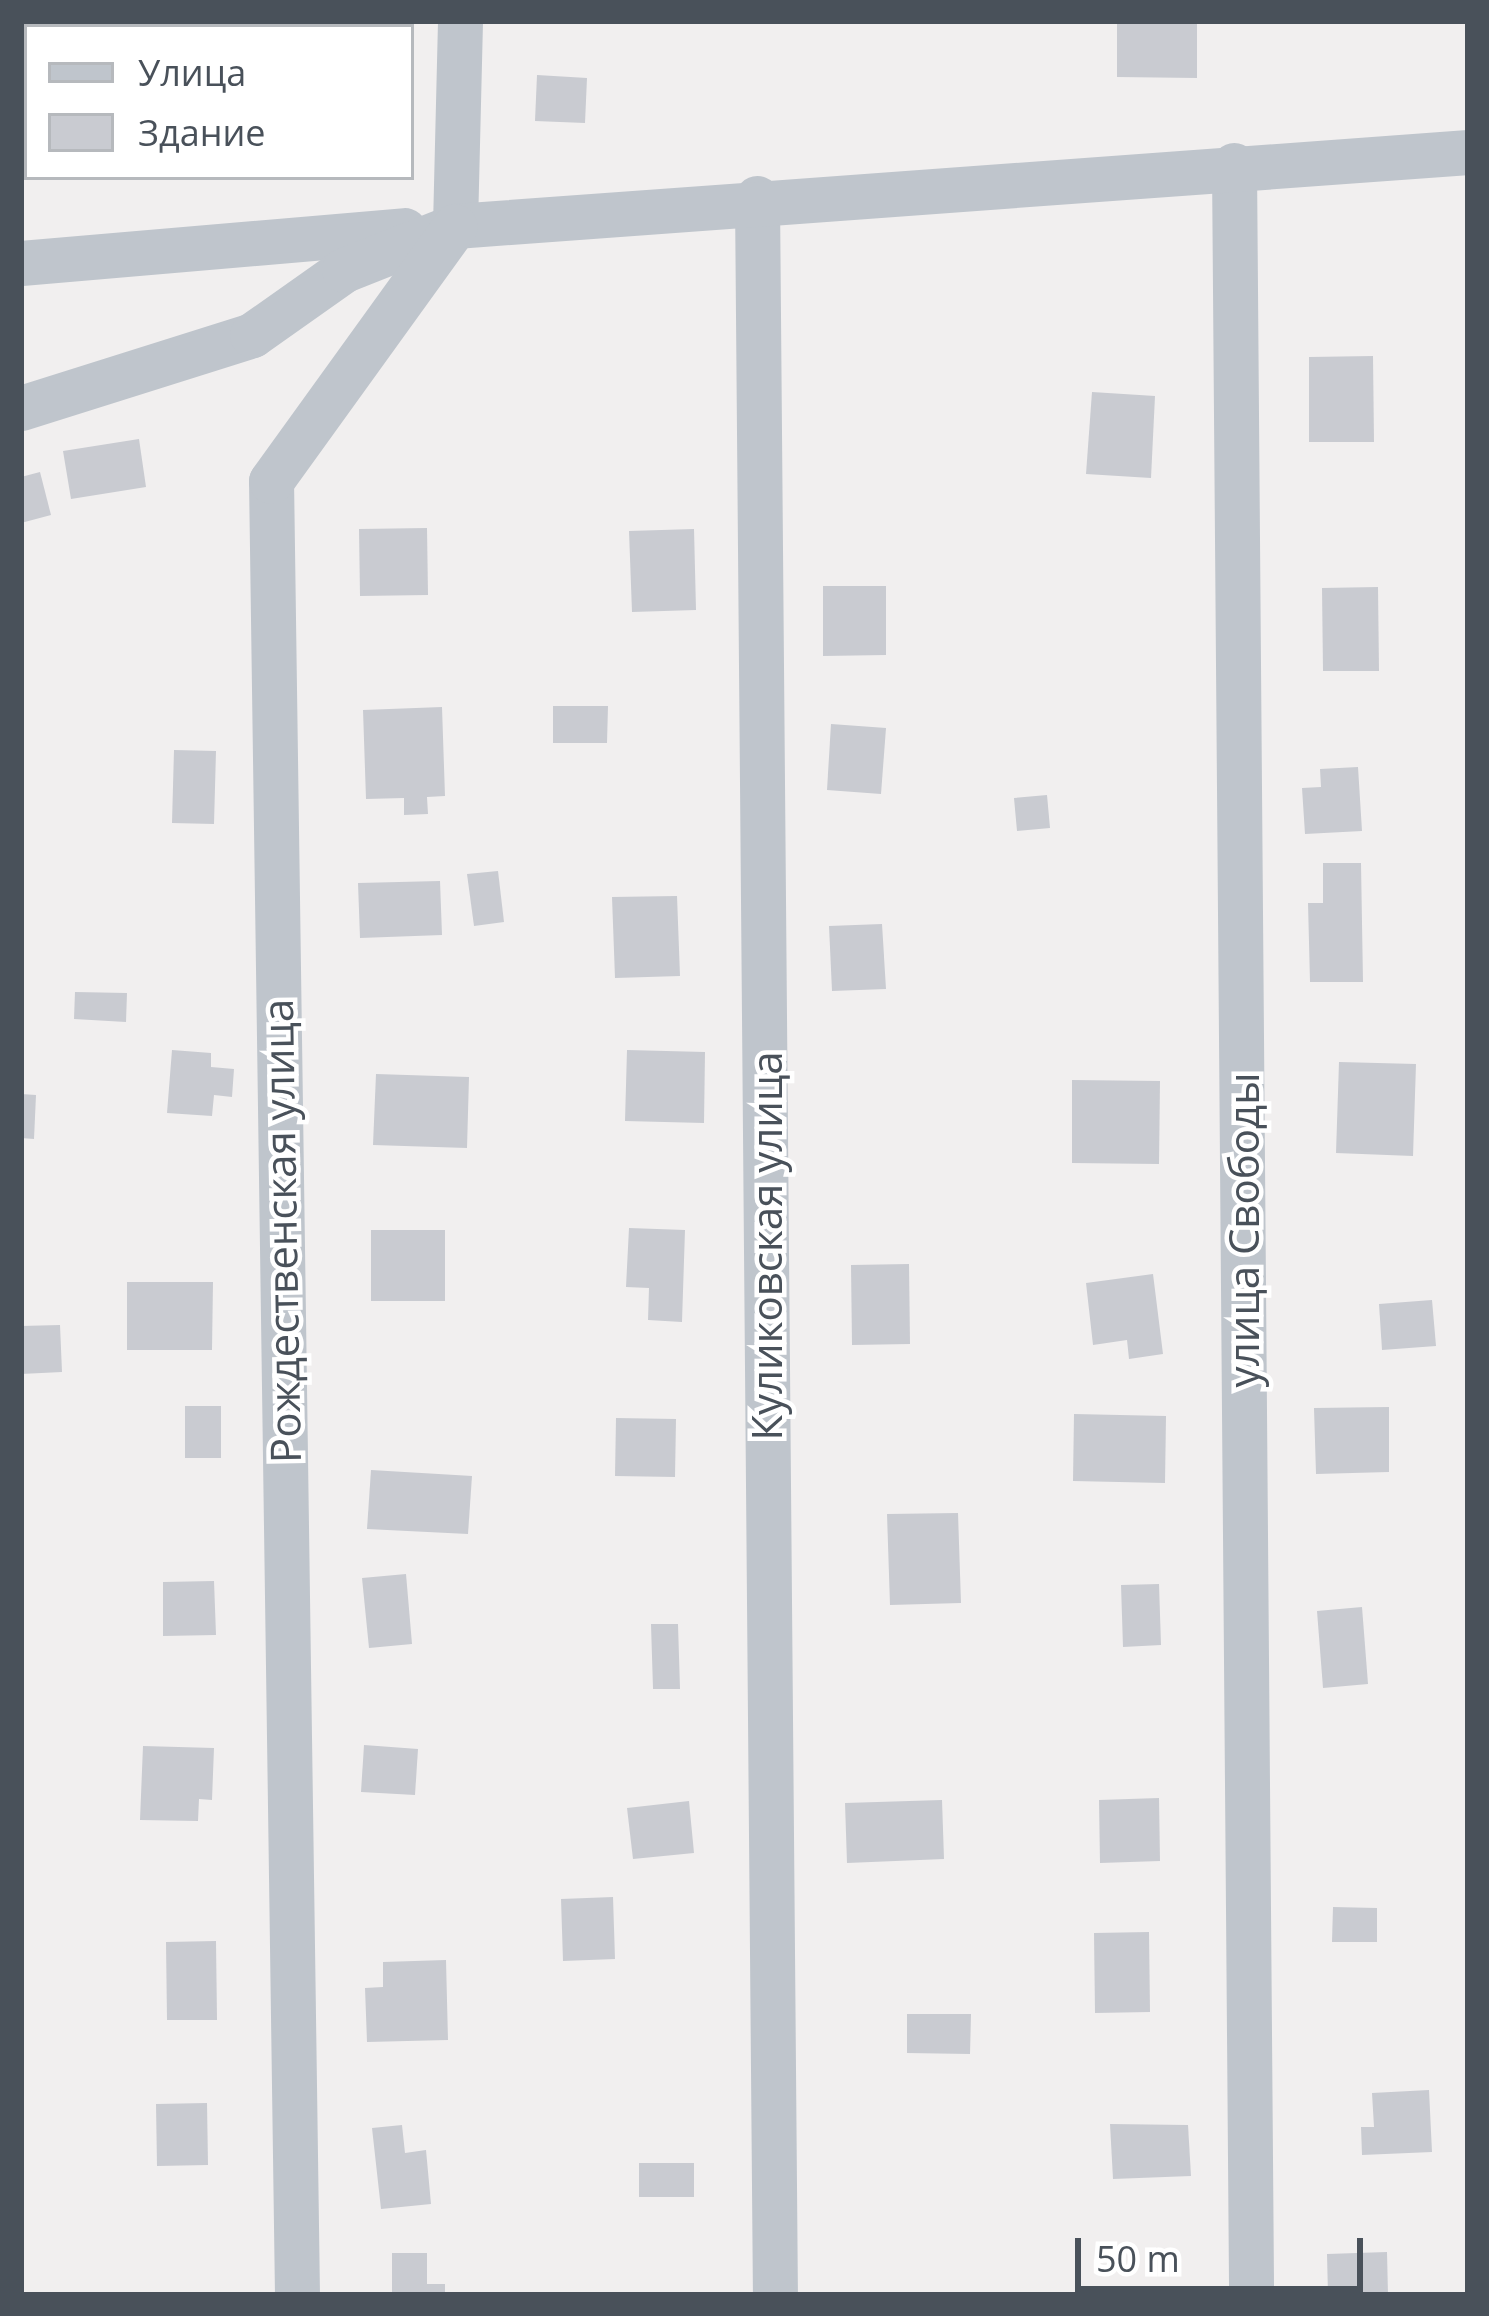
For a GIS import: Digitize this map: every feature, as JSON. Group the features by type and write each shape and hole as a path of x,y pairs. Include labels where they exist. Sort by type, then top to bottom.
{"street":[{"path":"455,226 460,21"},
{"path":"21,263 757,198 1468,152"},
{"name":"улица Свободы","path":"1234,164 1251,2295"},
{"name":"Куликовская улица","path":"757,198 775,2295"},
{"path":"21,408 251,335 344,270 455,226"},
{"name":"Рождественская улица","path":"297,2295 271,481 455,226"}],"building":[{"path":"1117,21 1197,21 1197,78 1117,77"},
{"path":"537,75 587,78 585,123 535,121"},
{"path":"1373,356 1374,442 1309,442 1309,357"},
{"path":"1092,392 1155,396 1151,478 1086,474"},
{"path":"139,439 146,487 71,499 63,451"},
{"path":"40,472 51,515 21,523 21,477"},
{"path":"427,528 428,595 360,596 359,529"},
{"path":"694,529 696,610 632,612 629,531"},
{"path":"823,586 886,586 886,655 823,656"},
{"path":"1378,587 1379,671 1323,671 1322,588"},
{"path":"553,706 608,706 607,743 553,743"},
{"path":"442,707 445,796 427,797 428,814 404,815 404,798 366,799 363,710"},
{"path":"831,724 886,728 881,794 827,790"},
{"path":"174,750 216,751 214,824 172,823"},
{"path":"1358,767 1362,831 1305,834 1302,788 1321,787 1320,769"},
{"path":"1047,795 1050,828 1017,831 1014,798"},
{"path":"1323,863 1361,863 1363,982 1310,982 1308,903 1323,903"},
{"path":"498,871 504,922 474,926 467,874"},
{"path":"440,881 442,935 360,938 358,883"},
{"path":"677,896 680,976 615,978 612,897"},
{"path":"882,924 886,989 832,991 829,926"},
{"path":"75,992 127,993 126,1022 74,1019"},
{"path":"172,1050 211,1053 211,1067 234,1069 232,1097 214,1095 212,1116 167,1113"},
{"path":"627,1050 705,1052 704,1123 625,1121"},
{"path":"1339,1062 1416,1064 1413,1156 1336,1153"},
{"path":"376,1074 469,1077 467,1148 373,1145"},
{"path":"1072,1080 1160,1081 1159,1164 1072,1163"},
{"path":"21,1094 36,1095 34,1139 21,1138"},
{"path":"629,1228 685,1230 682,1322 648,1320 649,1288 626,1287"},
{"path":"371,1230 445,1230 445,1301 371,1301"},
{"path":"909,1264 910,1344 852,1345 851,1265"},
{"path":"1153,1274 1163,1354 1129,1359 1127,1340 1093,1345 1086,1283"},
{"path":"127,1282 213,1282 212,1350 127,1350"},
{"path":"1432,1300 1436,1346 1382,1350 1379,1304"},
{"path":"60,1325 62,1372 21,1374 21,1326"},
{"path":"185,1406 221,1406 221,1458 185,1458"},
{"path":"1389,1407 1389,1472 1316,1474 1314,1408"},
{"path":"1074,1414 1166,1416 1165,1483 1073,1481"},
{"path":"616,1418 676,1419 675,1477 615,1476"},
{"path":"371,1470 472,1476 468,1534 367,1529"},
{"path":"958,1513 961,1603 890,1605 887,1514"},
{"path":"406,1574 412,1644 369,1648 362,1578"},
{"path":"214,1581 216,1635 163,1636 163,1582"},
{"path":"1159,1584 1161,1645 1123,1647 1121,1585"},
{"path":"1362,1607 1368,1684 1323,1688 1317,1611"},
{"path":"651,1624 678,1624 680,1689 653,1689"},
{"path":"364,1745 418,1749 415,1795 361,1792"},
{"path":"143,1746 214,1748 212,1800 199,1799 198,1821 140,1820"},
{"path":"1159,1798 1160,1861 1100,1863 1099,1800"},
{"path":"942,1800 944,1859 847,1863 845,1803"},
{"path":"689,1801 694,1853 633,1859 627,1808"},
{"path":"613,1897 615,1959 563,1961 561,1899"},
{"path":"1333,1907 1377,1908 1377,1942 1332,1942"},
{"path":"1149,1932 1150,2012 1095,2013 1094,1933"},
{"path":"216,1941 217,2020 167,2020 166,1942"},
{"path":"446,1960 448,2040 367,2042 365,1988 383,1987 383,1962"},
{"path":"907,2014 971,2014 970,2054 907,2053"},
{"path":"1429,2090 1432,2152 1362,2155 1361,2127 1374,2127 1372,2093"},
{"path":"207,2103 208,2165 157,2166 156,2104"},
{"path":"1110,2124 1188,2125 1191,2176 1113,2179"},
{"path":"402,2125 405,2153 426,2150 431,2204 381,2209 372,2128"},
{"path":"639,2163 694,2163 694,2197 639,2197"},
{"path":"1387,2252 1388,2295 1328,2295 1327,2254"},
{"path":"392,2253 427,2253 427,2284 445,2284 445,2295 392,2295"}]}
